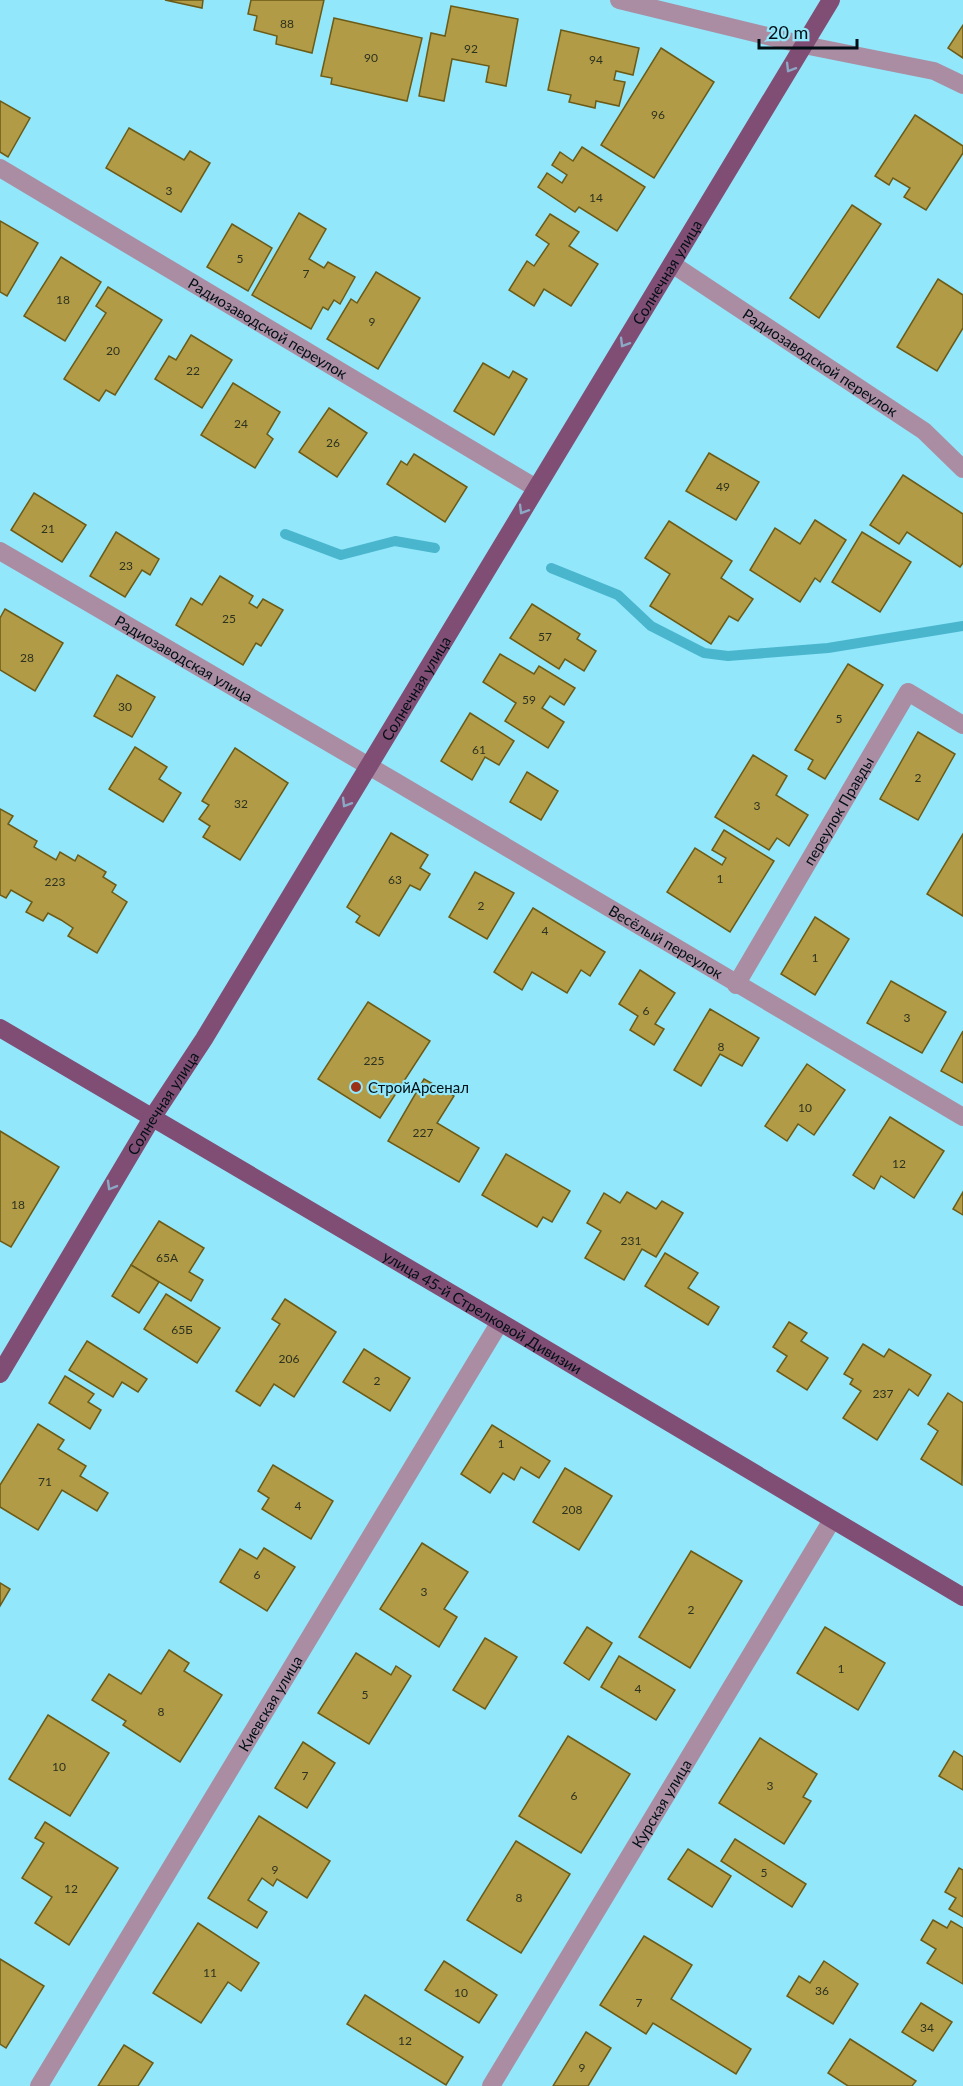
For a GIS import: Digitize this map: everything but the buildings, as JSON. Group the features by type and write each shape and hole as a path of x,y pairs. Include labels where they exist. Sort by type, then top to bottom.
{"main road":[{"name":"Солнечная улица","path":"0,1374 152,1118 204,1039 831,0"},
{"name":"улица 45-й Стрелковой Дивизии","path":"0,1028 963,1597"}],"street":[{"path":"619,0 804,45 934,71 963,85"},
{"name":"Радиозаводской переулок","path":"0,168 536,488"},
{"name":"Радиозаводской переулок","path":"672,264 924,431 963,469"},
{"name":"Радиозаводская улица","path":"0,551 369,766"},
{"name":"переулок Правды","path":"736,985 908,692 963,725"},
{"name":"Весёлый переулок","path":"369,766 963,1118"},
{"name":"Киевская улица","path":"39,2086 500,1322"},
{"name":"Курская улица","path":"491,2086 832,1520"}],"waterway":[{"path":"285,534 341,555 395,541 435,548"},
{"path":"551,568 618,595 651,626 704,653 728,656 828,648 963,626"}],"place":[{"name":"СтройАрсенал","path":"356,1087"}]}
